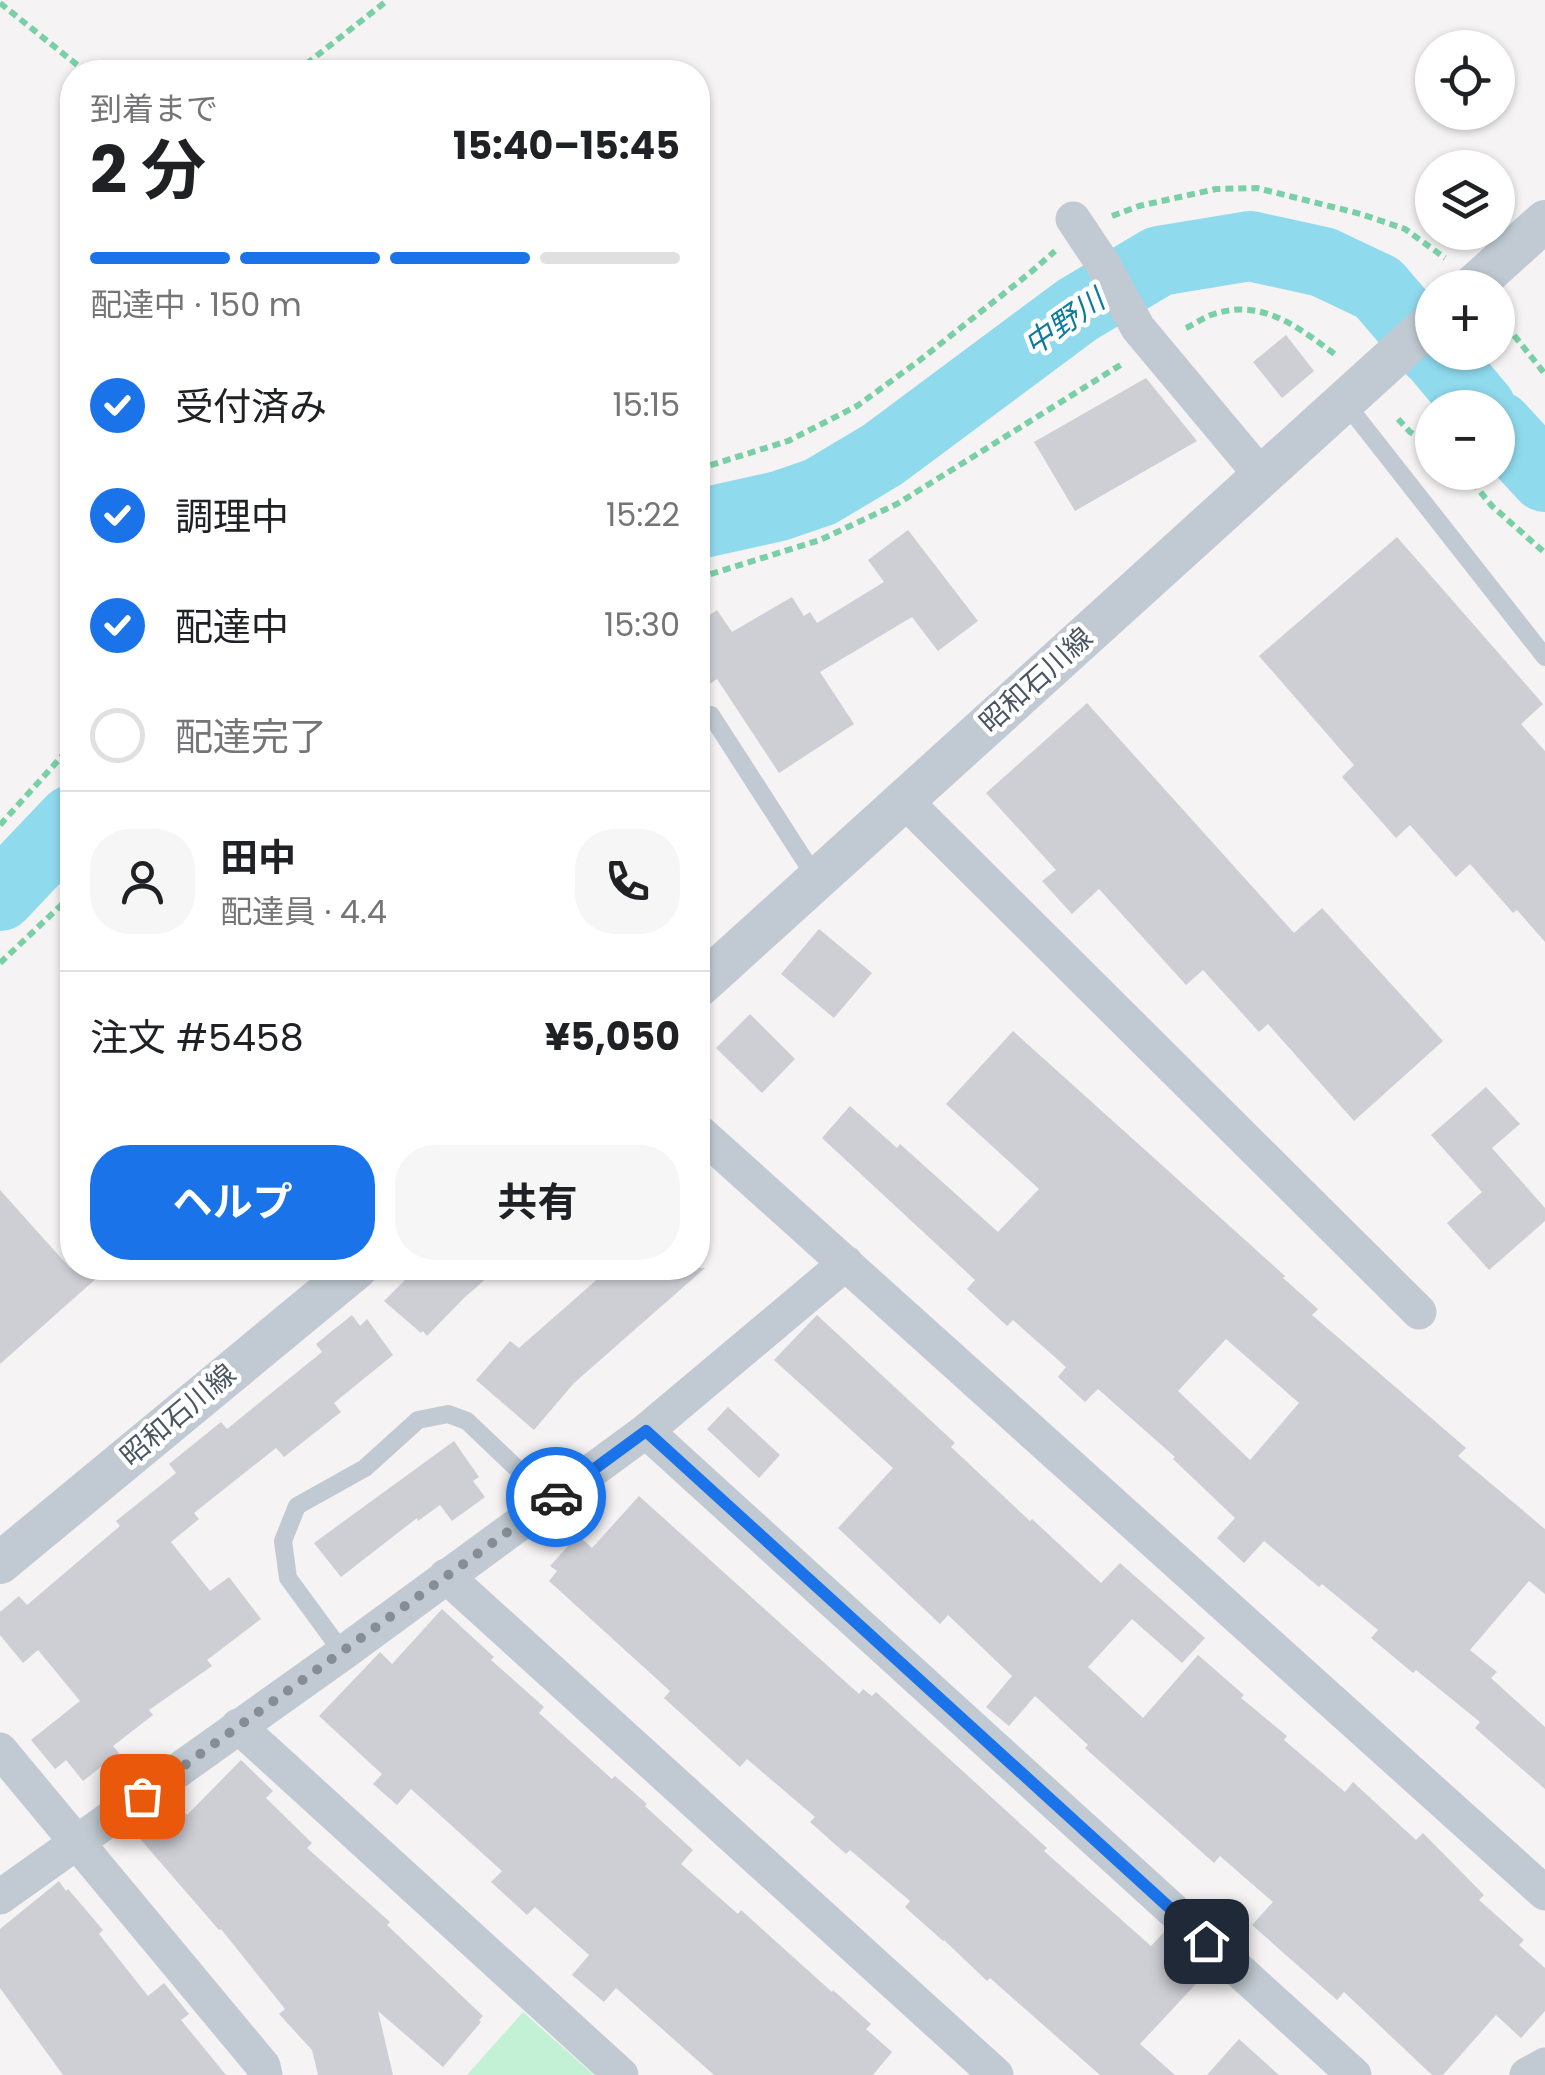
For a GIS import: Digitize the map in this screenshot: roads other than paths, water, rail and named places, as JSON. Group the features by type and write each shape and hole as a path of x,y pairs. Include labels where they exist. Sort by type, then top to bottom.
{"street":[{"path":"1073,220 1102,260 1146,336 1261,475"},
{"path":"1491,270 1545,221"},
{"name":"昭和石川線","path":"710,976 1261,475 1370,392 1415,341"},
{"path":"918,814 1419,1312"},
{"path":"710,1142 1545,1893"},
{"path":"0,1897 343,1654 646,1431 846,1263"},
{"name":"昭和石川線","path":"0,1563 342,1280"},
{"path":"646,1431 1354,2075"},
{"path":"446,1576 996,2075"},
{"path":"238,1726 621,2075"},
{"path":"0,1750 263,2066 265,2075"},
{"path":"1527,2075 1545,2066"}],"lane":[{"path":"1370,392 1358,420 1545,657"},
{"path":"710,715 817,880"},
{"path":"343,1654 288,1578 283,1542 297,1506 365,1468 418,1420 448,1414 468,1421 551,1501"}],"waterway":[{"name":"中野川","path":"710,521 820,492 882,455 1077,310 1159,261 1250,246 1323,262 1378,288 1415,331"},
{"name":"中野川","path":"1449,370 1466,390"},
{"name":"中野川","path":"1515,444 1545,477"},
{"name":"中野川","path":"0,896 60,833"}]}
